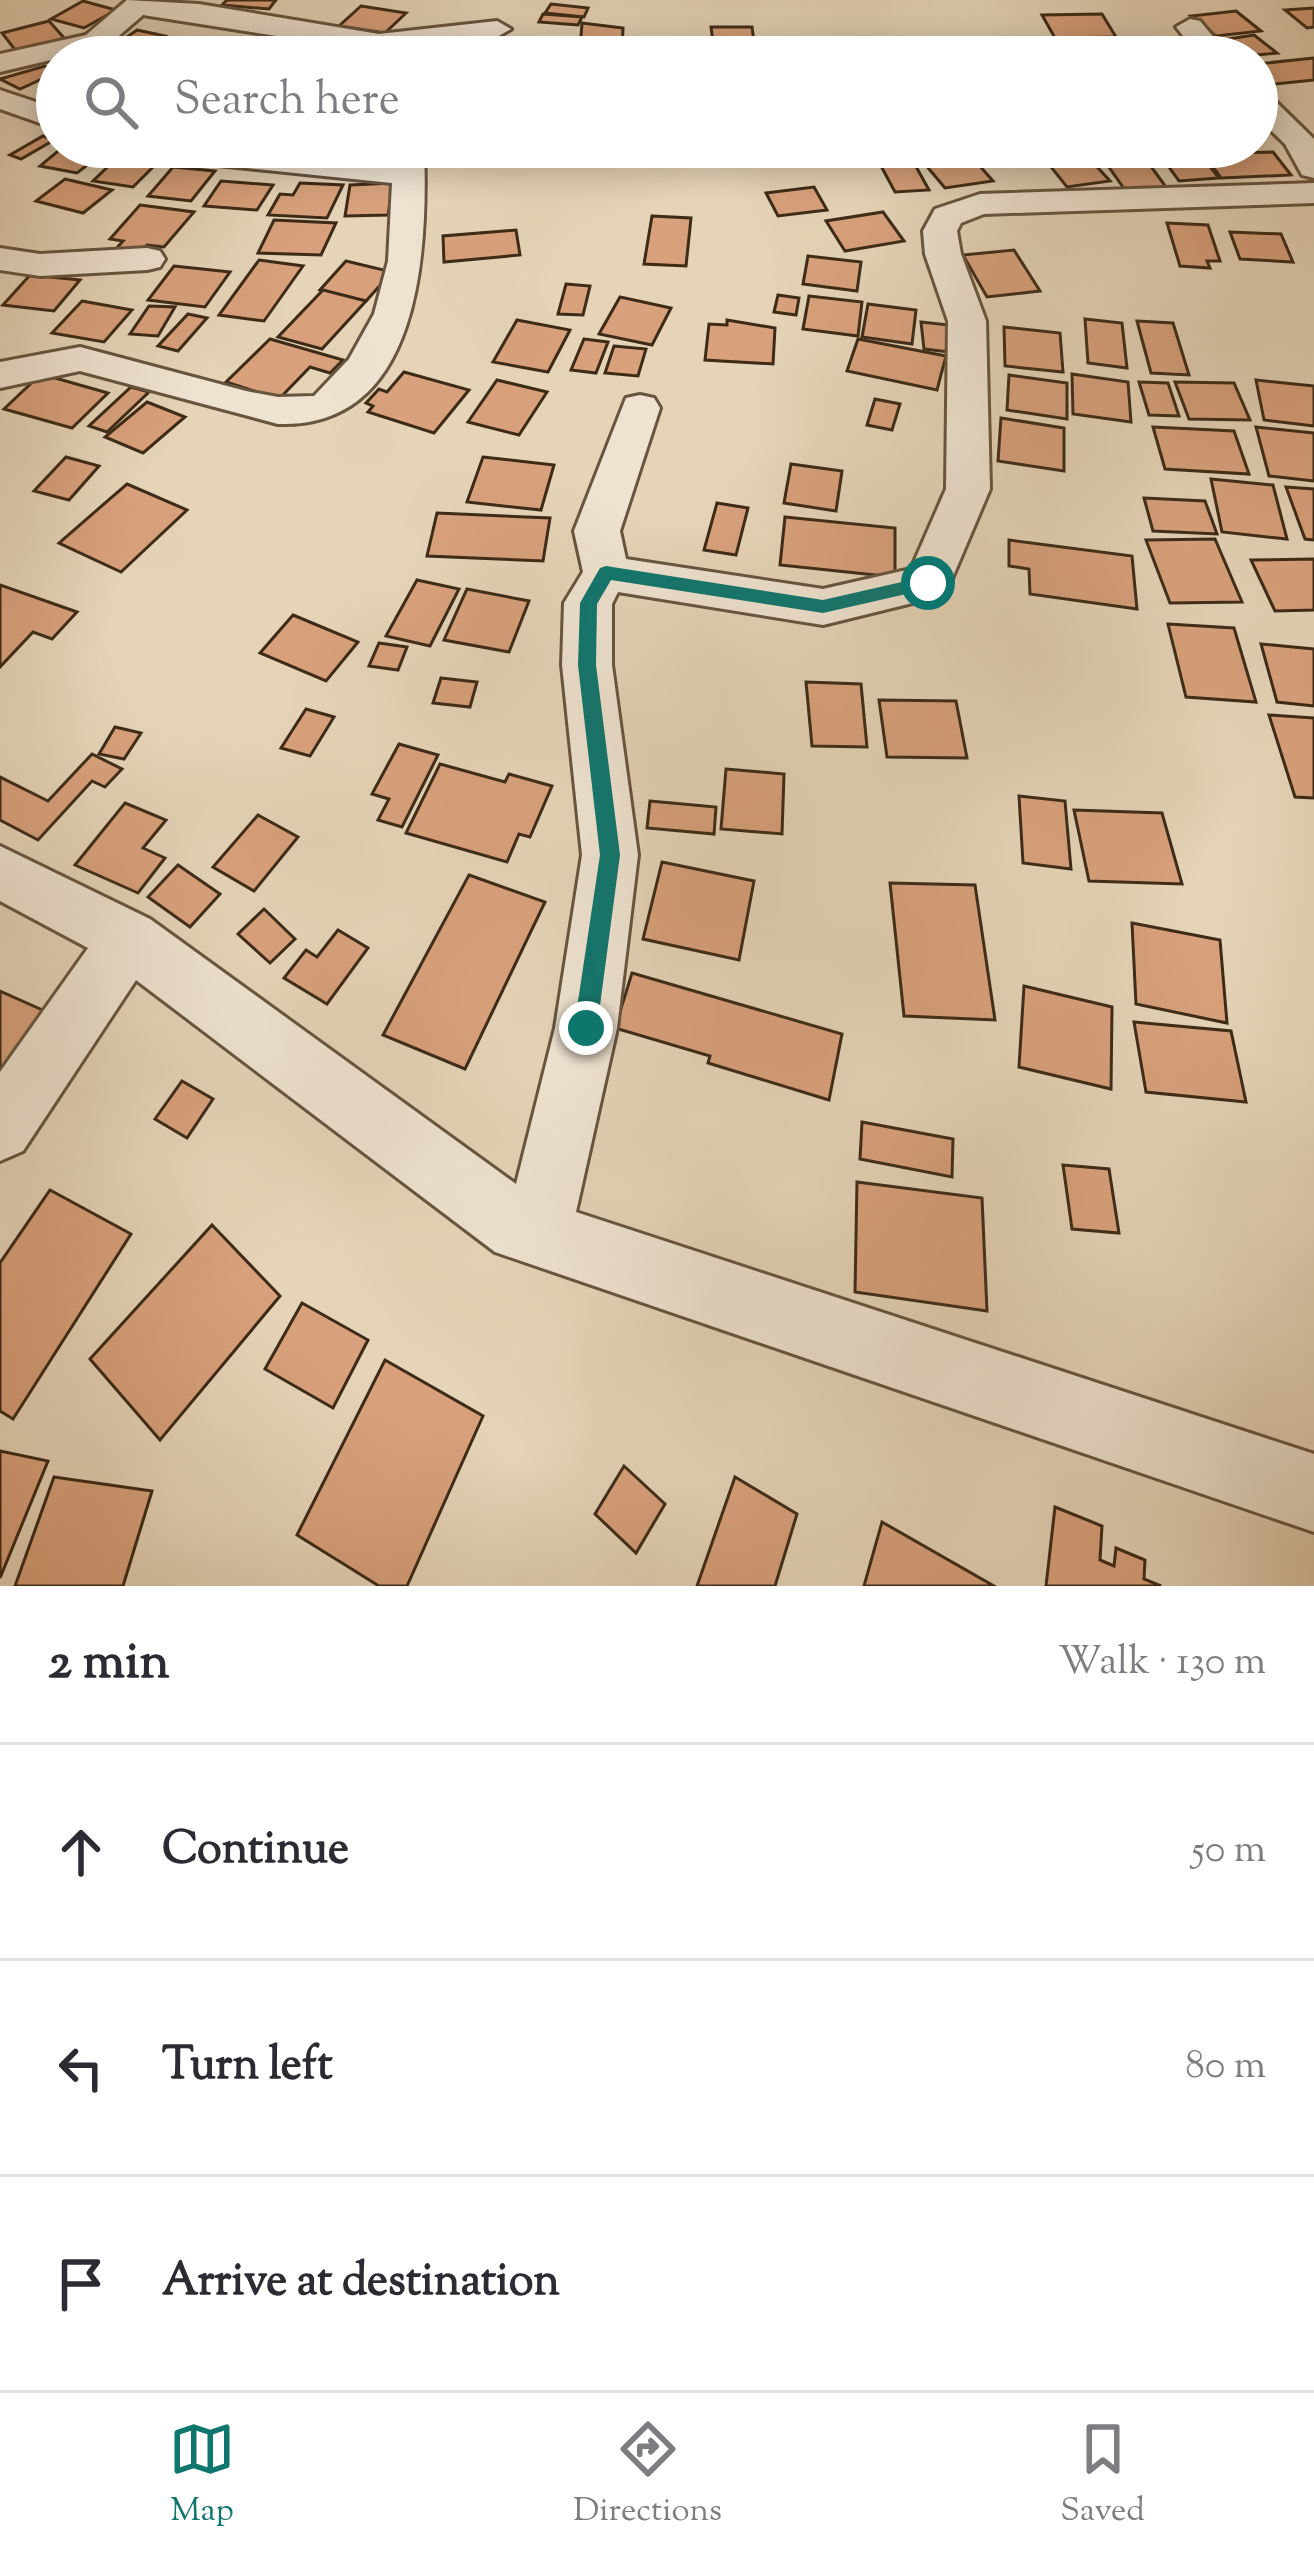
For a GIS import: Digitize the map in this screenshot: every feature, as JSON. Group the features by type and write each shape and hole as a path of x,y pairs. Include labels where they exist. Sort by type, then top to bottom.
{"street":[{"path":"103,36 141,3 333,35"},
{"path":"1190,27 1198,36"},
{"path":"447,36 460,29 497,29"},
{"path":"0,63 36,55"},
{"path":"0,99 36,112"},
{"path":"606,573 823,607 928,583 968,489 967,321 943,254 940,231 947,215 980,203 1309,179 1278,132"},
{"path":"0,375 28,365 80,358 276,412 326,407 353,382 389,331 409,258 408,168"},
{"path":"0,259 40,265 147,259"},
{"path":"519,1228 543,1211 586,1028 610,855 587,665 588,603 606,573 596,531 640,408"},
{"path":"0,872 129,939 519,1228 1314,1495"},
{"path":"0,1128 129,939"}],"building":[{"path":"227,0 276,0 269,9 222,5"},
{"path":"83,1 116,10 84,28 51,19"},
{"path":"551,4 588,8 584,17 545,13"},
{"path":"361,6 406,13 385,33 339,26"},
{"path":"1314,8 1314,27 1307,28 1285,10"},
{"path":"1236,11 1261,31 1216,36 1191,16"},
{"path":"543,14 582,17 578,25 539,22"},
{"path":"1102,14 1115,36 1054,36 1042,15"},
{"path":"49,21 62,36 36,36 36,47 16,51 2,33"},
{"path":"582,23 623,28 623,36 581,36"},
{"path":"711,27 752,27 753,36 712,36"},
{"path":"137,30 165,36 128,36"},
{"path":"1314,58 1314,80 1278,84 1278,62"},
{"path":"36,69 36,82 20,89 0,79"},
{"path":"36,140 36,150 21,159 10,155"},
{"path":"1278,158 1291,175 1221,178 1214,168 1278,168"},
{"path":"106,168 152,168 133,187 93,181"},
{"path":"172,168 215,171 191,201 148,196"},
{"path":"882,168 917,168 929,190 895,192"},
{"path":"928,168 982,168 993,181 945,188"},
{"path":"1052,168 1098,168 1110,181 1067,187"},
{"path":"1110,168 1152,168 1166,187 1125,190"},
{"path":"1170,168 1211,168 1219,178 1179,181"},
{"path":"65,179 112,190 83,213 36,201"},
{"path":"221,181 273,185 257,210 204,206"},
{"path":"300,183 343,185 327,218 268,215 280,194 293,195"},
{"path":"393,183 388,215 345,216 350,185"},
{"path":"814,187 827,210 778,216 766,193"},
{"path":"140,205 194,212 164,247 147,245 138,255 113,252 123,241 110,239"},
{"path":"883,212 904,241 845,251 826,221"},
{"path":"652,216 691,218 686,266 644,264"},
{"path":"274,220 336,223 321,255 258,253"},
{"path":"1167,223 1208,225 1220,261 1207,261 1210,268 1180,266"},
{"path":"516,230 520,255 444,262 443,236"},
{"path":"1230,232 1281,234 1293,262 1240,259"},
{"path":"1014,250 1040,291 987,297 963,255"},
{"path":"808,256 861,262 857,291 803,284"},
{"path":"259,260 303,266 264,321 219,315"},
{"path":"346,261 392,272 366,301 320,290"},
{"path":"174,266 230,272 205,307 148,300"},
{"path":"30,275 80,280 54,311 3,305"},
{"path":"566,284 590,286 583,315 558,314"},
{"path":"323,290 366,301 322,349 278,337"},
{"path":"778,295 799,298 796,315 774,312"},
{"path":"809,296 862,302 858,336 803,329"},
{"path":"620,297 671,308 652,345 599,334"},
{"path":"82,301 132,310 104,342 52,333"},
{"path":"868,304 916,310 912,344 862,337"},
{"path":"149,306 175,307 158,336 130,334"},
{"path":"188,314 207,318 178,351 158,346"},
{"path":"1085,319 1122,323 1127,368 1088,363"},
{"path":"517,320 570,330 548,372 493,362"},
{"path":"727,320 775,328 773,364 705,360 709,324 727,325"},
{"path":"1137,321 1173,323 1189,375 1151,373"},
{"path":"921,322 949,325 949,352 924,349"},
{"path":"1004,327 1060,333 1063,372 1005,366"},
{"path":"270,339 343,360 330,373 310,367 279,399 226,382"},
{"path":"584,339 608,342 596,373 571,370"},
{"path":"858,339 946,356 937,390 847,371"},
{"path":"614,346 646,349 638,376 605,373"},
{"path":"404,372 469,390 434,433 368,412 373,406 366,403 379,389 387,392"},
{"path":"41,374 108,393 72,428 4,409"},
{"path":"1072,374 1128,382 1131,422 1073,414"},
{"path":"1009,375 1067,383 1067,419 1007,410"},
{"path":"497,380 547,392 519,435 468,422"},
{"path":"1256,380 1314,386 1314,426 1264,420"},
{"path":"1139,382 1168,383 1179,416 1149,415"},
{"path":"1175,382 1234,383 1250,420 1189,419"},
{"path":"131,387 149,392 107,432 89,426"},
{"path":"875,399 900,404 892,430 867,425"},
{"path":"147,402 185,417 143,453 105,437"},
{"path":"1001,418 1064,428 1064,471 998,461"},
{"path":"1153,427 1234,431 1249,474 1165,469"},
{"path":"1256,427 1314,433 1314,481 1269,476"},
{"path":"66,457 99,466 69,500 34,491"},
{"path":"483,457 554,465 541,510 467,502"},
{"path":"791,464 842,471 836,511 784,503"},
{"path":"1211,479 1273,485 1287,539 1222,532"},
{"path":"127,484 187,510 121,572 59,543"},
{"path":"1286,487 1314,489 1314,540 1305,539"},
{"path":"1144,498 1205,501 1217,534 1153,531"},
{"path":"717,503 748,508 736,555 704,550"},
{"path":"437,513 550,518 543,561 427,556"},
{"path":"785,517 895,528 895,577 780,565"},
{"path":"1215,539 1242,602 1170,603 1146,540"},
{"path":"1009,540 1132,556 1137,609 1030,594 1029,569 1009,566"},
{"path":"1314,559 1314,610 1275,611 1251,560"},
{"path":"417,580 459,589 430,646 386,636"},
{"path":"0,585 77,612 52,639 33,632 0,667"},
{"path":"467,589 529,601 509,652 444,640"},
{"path":"293,615 358,642 326,681 260,653"},
{"path":"1168,624 1234,628 1256,702 1186,697"},
{"path":"379,643 407,647 398,670 369,666"},
{"path":"1261,644 1314,649 1314,706 1277,702"},
{"path":"441,678 477,682 470,707 433,703"},
{"path":"806,682 861,684 867,747 812,746"},
{"path":"879,700 956,701 967,758 887,757"},
{"path":"306,709 334,717 310,756 281,748"},
{"path":"1269,715 1314,718 1314,798 1295,797"},
{"path":"115,727 141,733 124,759 99,754"},
{"path":"399,744 438,755 402,827 378,820 389,799 372,794"},
{"path":"92,754 122,769 105,787 92,781 38,840 0,820 0,777 48,801"},
{"path":"440,764 505,782 509,774 552,786 530,837 519,834 507,862 406,833"},
{"path":"726,769 784,774 782,834 721,829"},
{"path":"1019,796 1065,801 1071,869 1023,863"},
{"path":"650,801 716,807 714,834 647,828"},
{"path":"125,803 166,820 143,848 165,858 138,893 75,865"},
{"path":"1074,810 1162,813 1182,884 1089,881"},
{"path":"258,815 298,837 254,891 213,867"},
{"path":"662,862 754,881 739,960 643,939"},
{"path":"178,865 220,894 190,927 148,897"},
{"path":"469,875 545,902 465,1069 383,1035"},
{"path":"890,883 975,885 995,1020 904,1016"},
{"path":"264,909 295,939 270,963 238,934"},
{"path":"1132,923 1220,940 1227,1023 1136,1004"},
{"path":"338,930 368,948 327,1004 284,978 306,950 317,957"},
{"path":"632,973 842,1034 829,1100 708,1063 710,1056 615,1028"},
{"path":"1024,986 1112,1007 1111,1089 1019,1067"},
{"path":"0,991 47,1012 0,1077"},
{"path":"1134,1022 1231,1031 1246,1102 1146,1092"},
{"path":"182,1081 213,1099 187,1138 155,1119"},
{"path":"862,1122 953,1139 952,1177 860,1159"},
{"path":"1063,1165 1109,1169 1119,1233 1072,1229"},
{"path":"857,1182 982,1198 987,1311 855,1292"},
{"path":"50,1190 131,1234 13,1419 0,1411 0,1263"},
{"path":"212,1225 280,1296 160,1440 90,1359"},
{"path":"302,1303 368,1340 333,1408 265,1369"},
{"path":"385,1360 483,1416 407,1586 379,1586 297,1535"},
{"path":"0,1451 48,1461 0,1578"},
{"path":"624,1466 665,1504 636,1553 595,1514"},
{"path":"54,1477 152,1491 123,1586 15,1586"},
{"path":"735,1477 797,1514 775,1586 697,1586"},
{"path":"1055,1507 1102,1526 1100,1560 1114,1566 1116,1548 1145,1560 1144,1579 1161,1586 1046,1586"},
{"path":"882,1522 994,1586 864,1586"}],"route":[{"path":"586,1028 610,855 587,665 588,603 606,573 700,584 823,607 928,583"}]}
